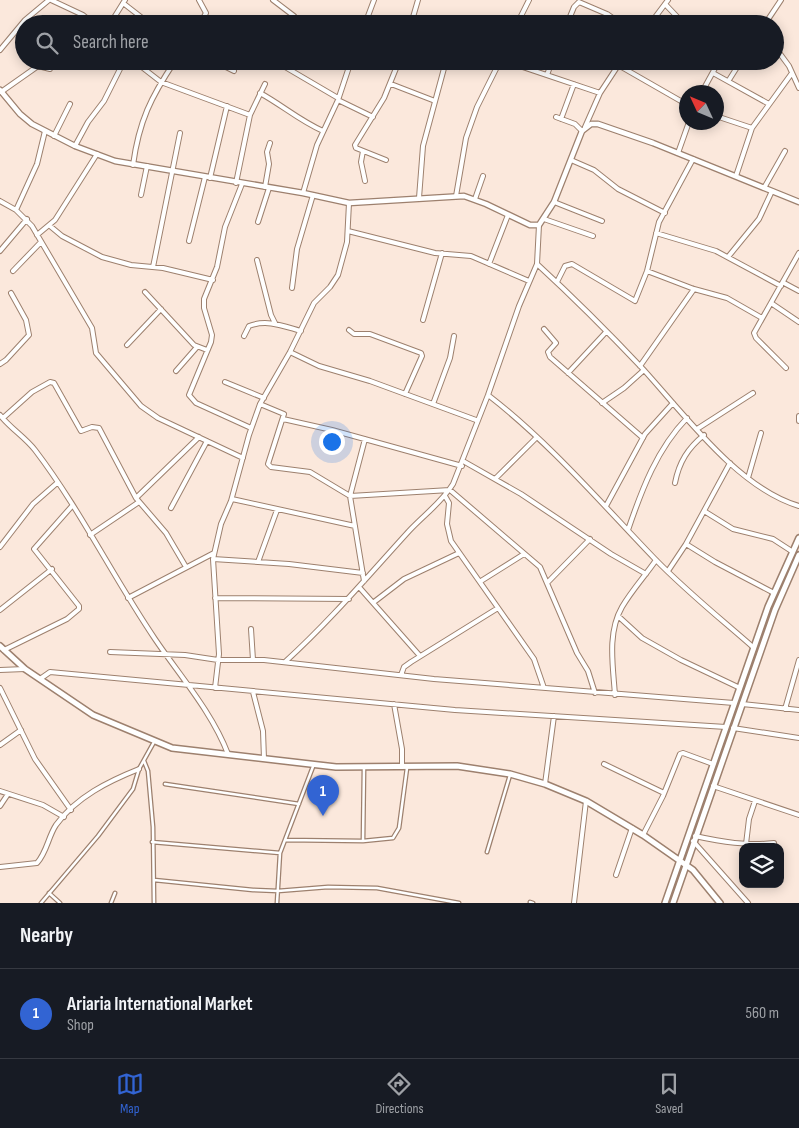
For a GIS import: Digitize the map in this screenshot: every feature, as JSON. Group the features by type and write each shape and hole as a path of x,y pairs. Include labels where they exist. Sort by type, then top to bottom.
{"main road":[{"path":"665,903 774,593 799,538"},
{"path":"673,903 694,838 775,610 796,568 799,555"},
{"path":"2,648 25,669 93,715 172,748 314,764 364,767 457,766 510,774 545,784 586,801 643,835 685,865 703,881 720,903"}],"street":[{"path":"32,15 50,0 83,15"},
{"path":"199,0 206,15"},
{"path":"368,15 373,0"},
{"path":"414,15 418,0"},
{"path":"522,15 529,0"},
{"path":"771,15 781,0"},
{"path":"275,1 293,15"},
{"path":"116,15 124,2 139,15"},
{"path":"570,15 574,6 579,2 608,15"},
{"path":"657,15 666,2 677,15"},
{"path":"0,50 15,30"},
{"path":"784,61 799,88"},
{"path":"32,70 0,91 26,120 54,136 97,154 133,165 303,193 350,203 456,196 475,199 530,225 539,225"},
{"path":"75,146 88,122 104,101 120,70"},
{"path":"146,70 161,82 250,115"},
{"path":"133,165 146,112 169,70"},
{"path":"290,70 372,118"},
{"path":"303,193 323,131 338,99 348,70"},
{"path":"386,160 363,151 355,145 391,84 396,70"},
{"path":"419,198 422,152 443,70"},
{"path":"456,196 466,138 477,107 496,70"},
{"path":"532,70 600,92"},
{"path":"547,75 549,70"},
{"path":"285,662 349,599 411,529 450,490 462,466 476,420 488,395 502,350 537,264 539,225 554,202 600,92 615,70"},
{"path":"631,70 679,100"},
{"path":"706,85 714,70"},
{"path":"729,80 735,70"},
{"path":"713,73 729,80 769,104"},
{"path":"736,176 752,128 792,73"},
{"path":"236,183 250,115 265,84"},
{"path":"391,84 435,100"},
{"path":"574,84 558,118 584,129 598,124 678,153 799,202"},
{"path":"260,93 282,105 302,122 323,131"},
{"path":"54,136 70,104"},
{"path":"190,241 226,106"},
{"path":"724,119 752,128"},
{"path":"678,153 685,130"},
{"path":"16,210 37,164 45,131"},
{"path":"153,267 166,210 180,132"},
{"path":"258,222 267,188 269,164 267,152 270,143"},
{"path":"363,151 361,162 365,181"},
{"path":"764,188 785,151"},
{"path":"37,235 50,226 97,154"},
{"path":"556,282 565,266 572,264 634,301 647,271 656,233 693,159"},
{"path":"571,160 594,170 618,190 665,213"},
{"path":"141,195 147,166"},
{"path":"475,199 483,176"},
{"path":"242,184 225,227 213,280 204,304 212,335 190,390 190,398 196,403 252,428"},
{"path":"728,257 755,223 772,191"},
{"path":"292,288 297,249 313,195"},
{"path":"0,201 16,210 27,220 92,328 95,351 148,412 243,458"},
{"path":"554,202 602,221"},
{"path":"216,688 218,660 213,559 221,524 232,499 260,404 290,352 314,303 330,287 338,275 348,231 350,203"},
{"path":"490,264 508,215"},
{"path":"544,219 593,236"},
{"path":"0,251 27,220"},
{"path":"50,226 62,236 102,257 132,265 153,267 213,280"},
{"path":"348,231 442,253 461,253 529,281"},
{"path":"656,233 703,245 782,285 799,291"},
{"path":"13,271 41,242"},
{"path":"423,320 442,253"},
{"path":"786,368 754,336 762,318 799,253"},
{"path":"257,260 271,315 275,323"},
{"path":"537,264 644,370 730,463 774,497 799,506"},
{"path":"647,271 694,289 727,298 762,318"},
{"path":"640,366 694,289"},
{"path":"145,292 197,347 207,350"},
{"path":"0,364 29,335 26,320 11,293"},
{"path":"771,303 799,322"},
{"path":"127,345 161,309"},
{"path":"244,336 249,326 275,323 301,331"},
{"path":"544,329 556,343 548,355 643,438"},
{"path":"349,330 354,334 370,334 421,353 422,356 405,394"},
{"path":"568,373 606,332"},
{"path":"433,404 450,358 454,336"},
{"path":"176,371 197,347"},
{"path":"290,352 319,366 476,420"},
{"path":"602,402 624,388 644,370"},
{"path":"186,567 166,533 136,498 99,428 92,427 81,431 63,396 53,383 50,382 32,392 1,417 34,448 128,598 220,732 228,754"},
{"path":"225,382 264,398"},
{"path":"697,429 753,393"},
{"path":"488,395 537,437 606,506 656,560 754,648"},
{"path":"606,506 643,438 673,403"},
{"path":"260,404 283,412 283,420 269,466 313,473 350,496 450,490 540,567 548,582 553,600 569,636 588,671 595,693"},
{"path":"799,416 799,421"},
{"path":"628,530 650,472 667,442 687,418"},
{"path":"283,420 365,439 462,466"},
{"path":"748,478 761,433"},
{"path":"675,483 678,470 688,449 704,435"},
{"path":"136,498 199,437"},
{"path":"495,479 537,437"},
{"path":"364,581 350,496 365,439"},
{"path":"171,508 207,441"},
{"path":"463,461 646,574"},
{"path":"668,571 686,544 730,463"},
{"path":"0,547 33,504 57,483"},
{"path":"445,496 450,506 447,524 449,536 538,666 544,688"},
{"path":"232,499 355,526"},
{"path":"90,535 139,502"},
{"path":"2,648 67,620 79,610 79,606 34,548 72,506"},
{"path":"258,562 278,510"},
{"path":"704,511 733,529 773,540 793,552"},
{"path":"548,582 590,539"},
{"path":"686,544 715,562 774,593"},
{"path":"128,598 214,553"},
{"path":"374,602 404,580 459,553"},
{"path":"481,581 509,561 524,554"},
{"path":"213,559 363,573"},
{"path":"615,695 612,644 618,616 635,587 656,560"},
{"path":"0,610 52,569"},
{"path":"359,587 420,656"},
{"path":"215,598 349,599"},
{"path":"402,675 406,665 498,608"},
{"path":"618,616 642,638 681,660 740,688"},
{"path":"251,629 253,660"},
{"path":"110,652 167,656 185,655 218,660 285,662 615,695 734,703"},
{"path":"785,709 799,660"},
{"path":"0,670 25,669"},
{"path":"40,679 50,672 394,704 726,727"},
{"path":"0,688 35,759 71,810"},
{"path":"253,692 264,731 264,759"},
{"path":"285,840 387,840 397,835 405,767 394,704"},
{"path":"742,704 799,710"},
{"path":"545,784 554,716"},
{"path":"733,728 799,738"},
{"path":"0,745 20,730"},
{"path":"41,903 98,836 133,789 139,769 154,742"},
{"path":"643,835 682,753 713,764"},
{"path":"144,760 148,771 154,903"},
{"path":"277,903 280,852 314,764"},
{"path":"604,764 664,793"},
{"path":"363,841 364,767"},
{"path":"0,867 37,863 56,825 88,793 139,769"},
{"path":"486,852 505,796 510,774"},
{"path":"165,784 299,804"},
{"path":"713,786 799,815"},
{"path":"0,791 43,804 64,816"},
{"path":"0,806 8,794"},
{"path":"574,903 586,801"},
{"path":"746,843 749,819 755,801"},
{"path":"616,875 632,828"},
{"path":"694,838 739,843"},
{"path":"694,838 748,903"},
{"path":"152,842 280,852"},
{"path":"154,880 278,891 328,886 377,888 459,903"},
{"path":"49,893 60,903"},
{"path":"111,903 115,893"}],"place":[{"name":"Ariaria International Market","path":"323,816"}]}
